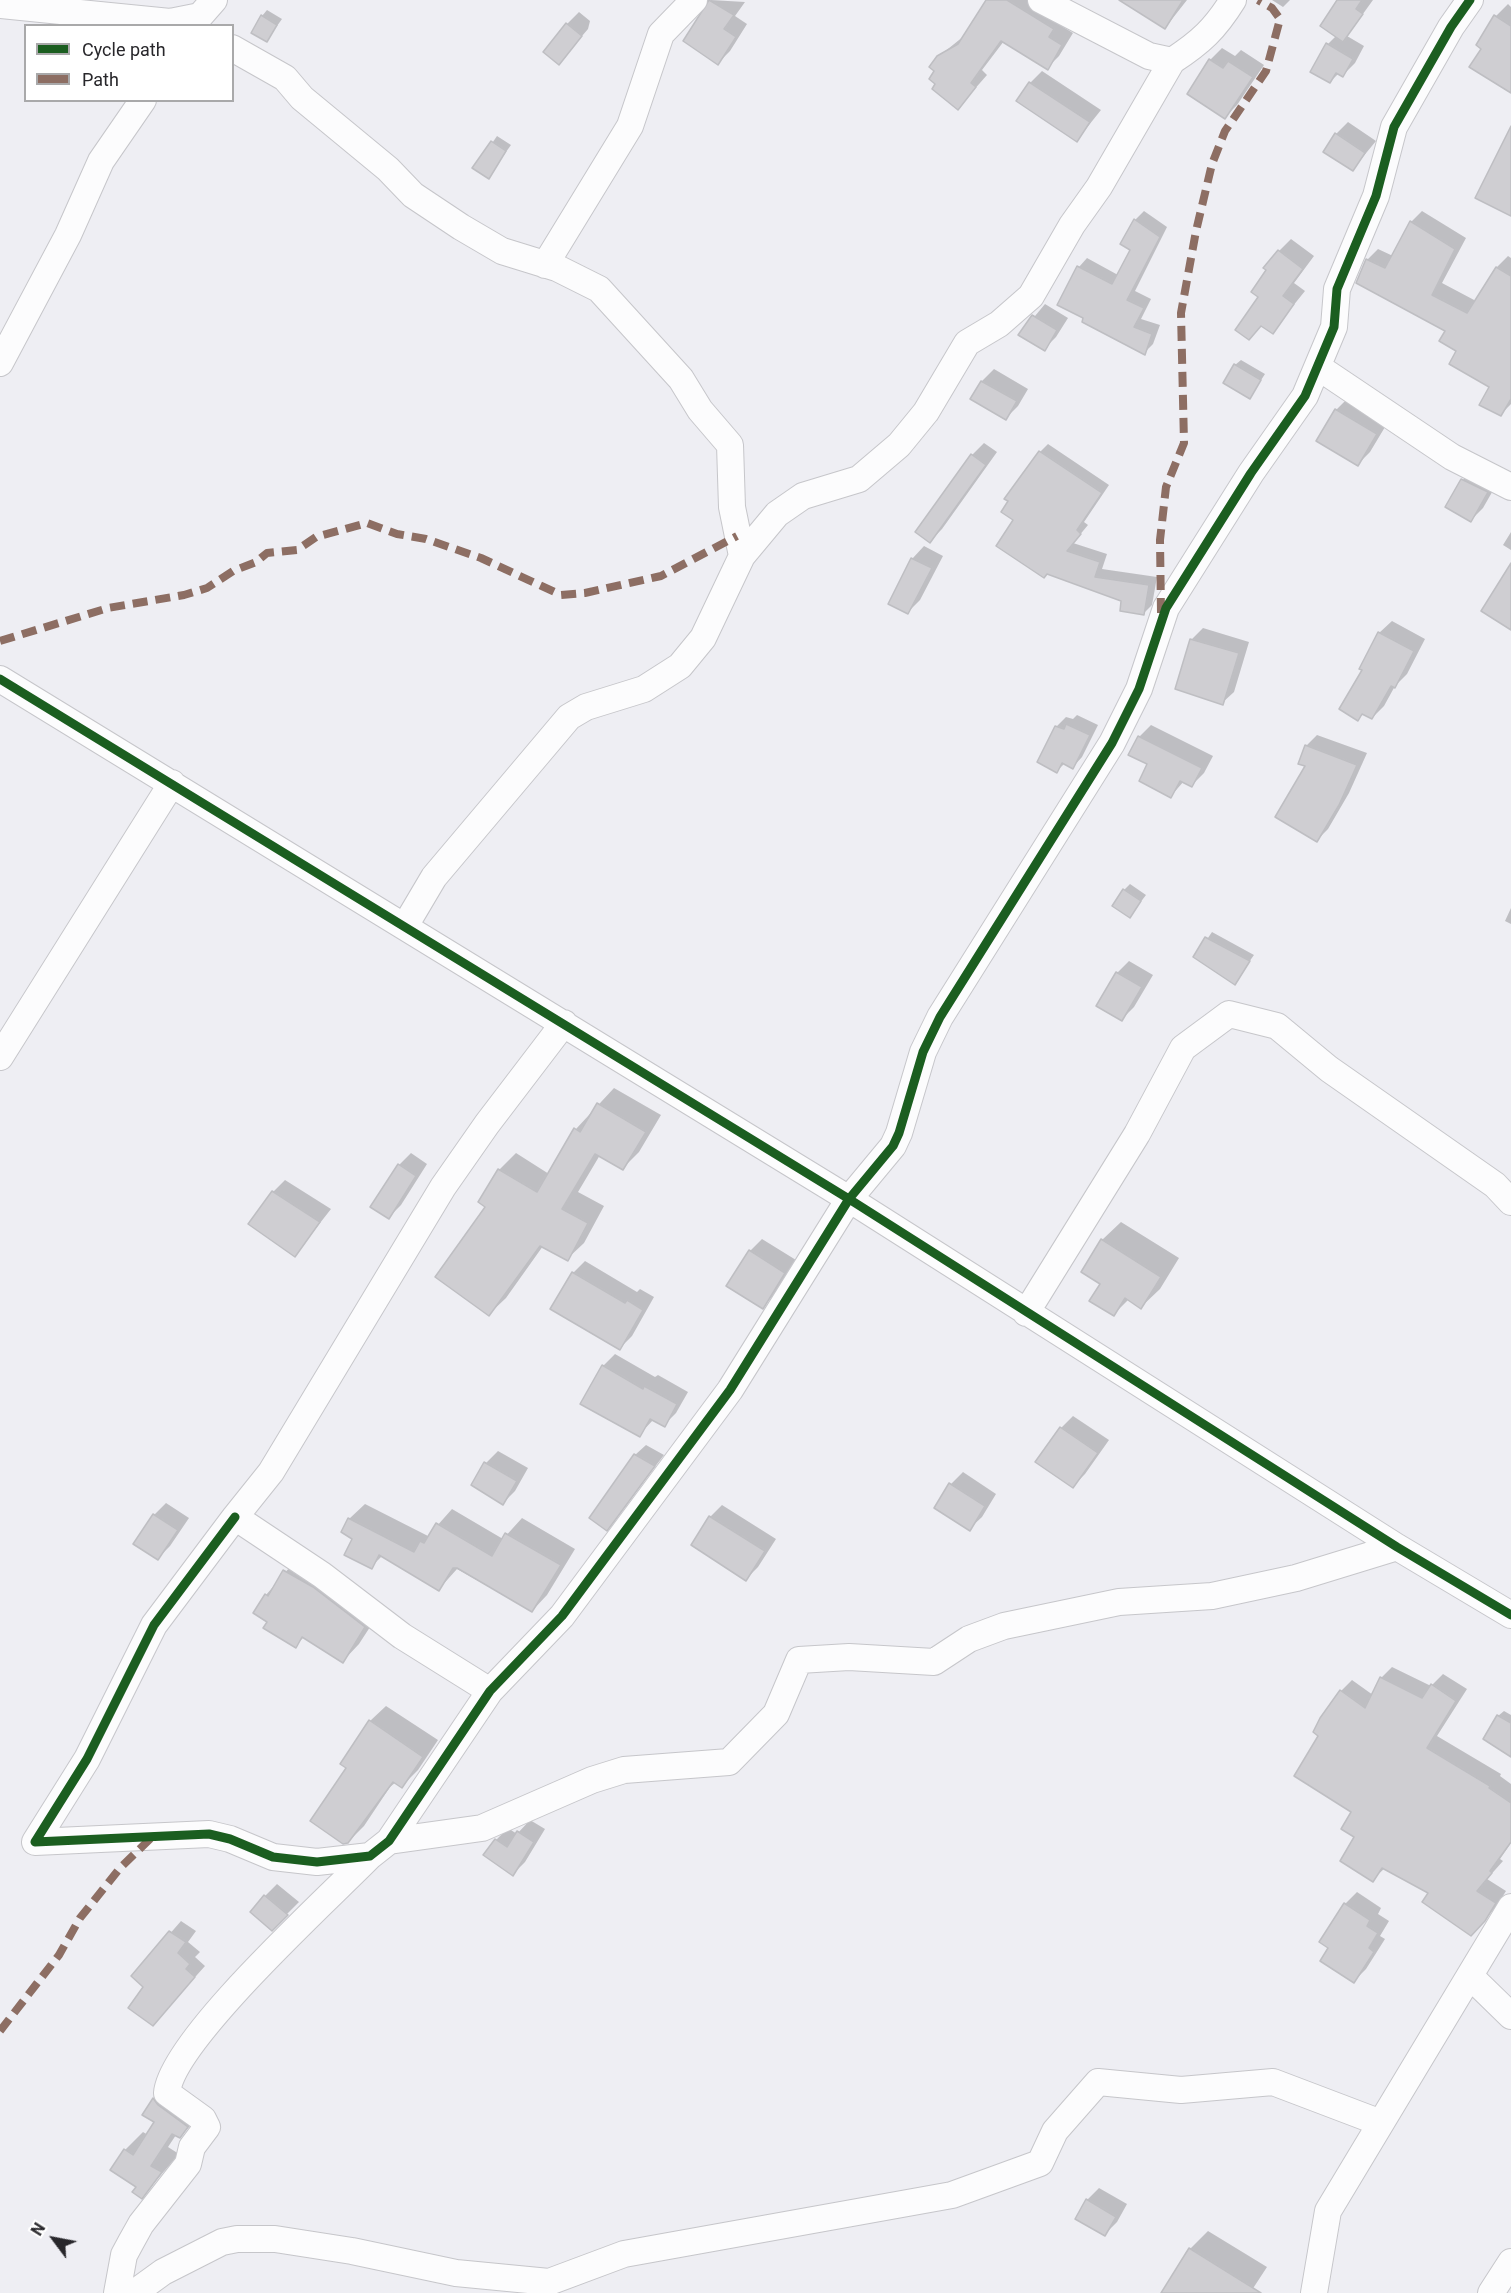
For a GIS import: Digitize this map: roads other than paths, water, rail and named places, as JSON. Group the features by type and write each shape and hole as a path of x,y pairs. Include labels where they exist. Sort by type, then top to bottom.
{"street":[{"path":"0,6 131,20 189,23 200,16 214,0"},
{"path":"546,265 630,126 661,34 694,0"},
{"path":"1041,0 1149,56 1172,61"},
{"path":"405,926 434,877 569,717 586,707 644,689 672,672 688,658 703,638 742,556 784,507 803,496 859,479 899,445 926,411 967,343 999,324 1031,296 1072,225 1099,187 1172,61 1204,39 1216,27 1233,0"},
{"path":"117,2293 124,2255 131,2242 141,2224 188,2164 192,2147 207,2127 203,2119 167,2093 176,2066 203,2029 231,1997 379,1849 490,1691 562,1616 730,1390 849,1199 896,1139 923,1052 940,1017 1112,743 1139,689 1166,608 1251,473 1305,396 1334,327 1338,289 1376,196 1394,127 1445,36 1470,0"},
{"path":"234,49 285,78 302,98 388,169 412,195 486,243 546,265 599,289 681,379 700,410 730,445 732,507 742,556"},
{"path":"0,363 68,235 101,161 142,102"},
{"path":"1318,367 1452,457 1511,487"},
{"path":"0,679 849,1199 1026,1313 1270,1464 1397,1547 1511,1615"},
{"path":"0,1057 172,783"},
{"path":"1026,1313 1137,1134 1183,1048 1229,1014 1277,1026 1291,1035 1315,1058 1495,1185 1511,1202"},
{"path":"564,1023 487,1124 443,1187 271,1472 154,1625 87,1759 35,1842 209,1834 231,1839 273,1857 294,1861 333,1862 379,1849 482,1828 592,1780 624,1770 729,1762 776,1714 799,1660 849,1657 934,1662 969,1639 1004,1626 1119,1602 1212,1596 1296,1578 1397,1547"},
{"path":"235,1517 322,1575 402,1636 490,1691"},
{"path":"1314,2293 1328,2211 1511,1907"},
{"path":"1470,1976 1511,2016"},
{"path":"134,2293 163,2272 222,2242 237,2239 275,2240 352,2252 456,2273 549,2282 624,2254 934,2199 1040,2163 1055,2131 1098,2082 1181,2090 1273,2082 1381,2123"},
{"path":"1491,2293 1511,2262"}]}
